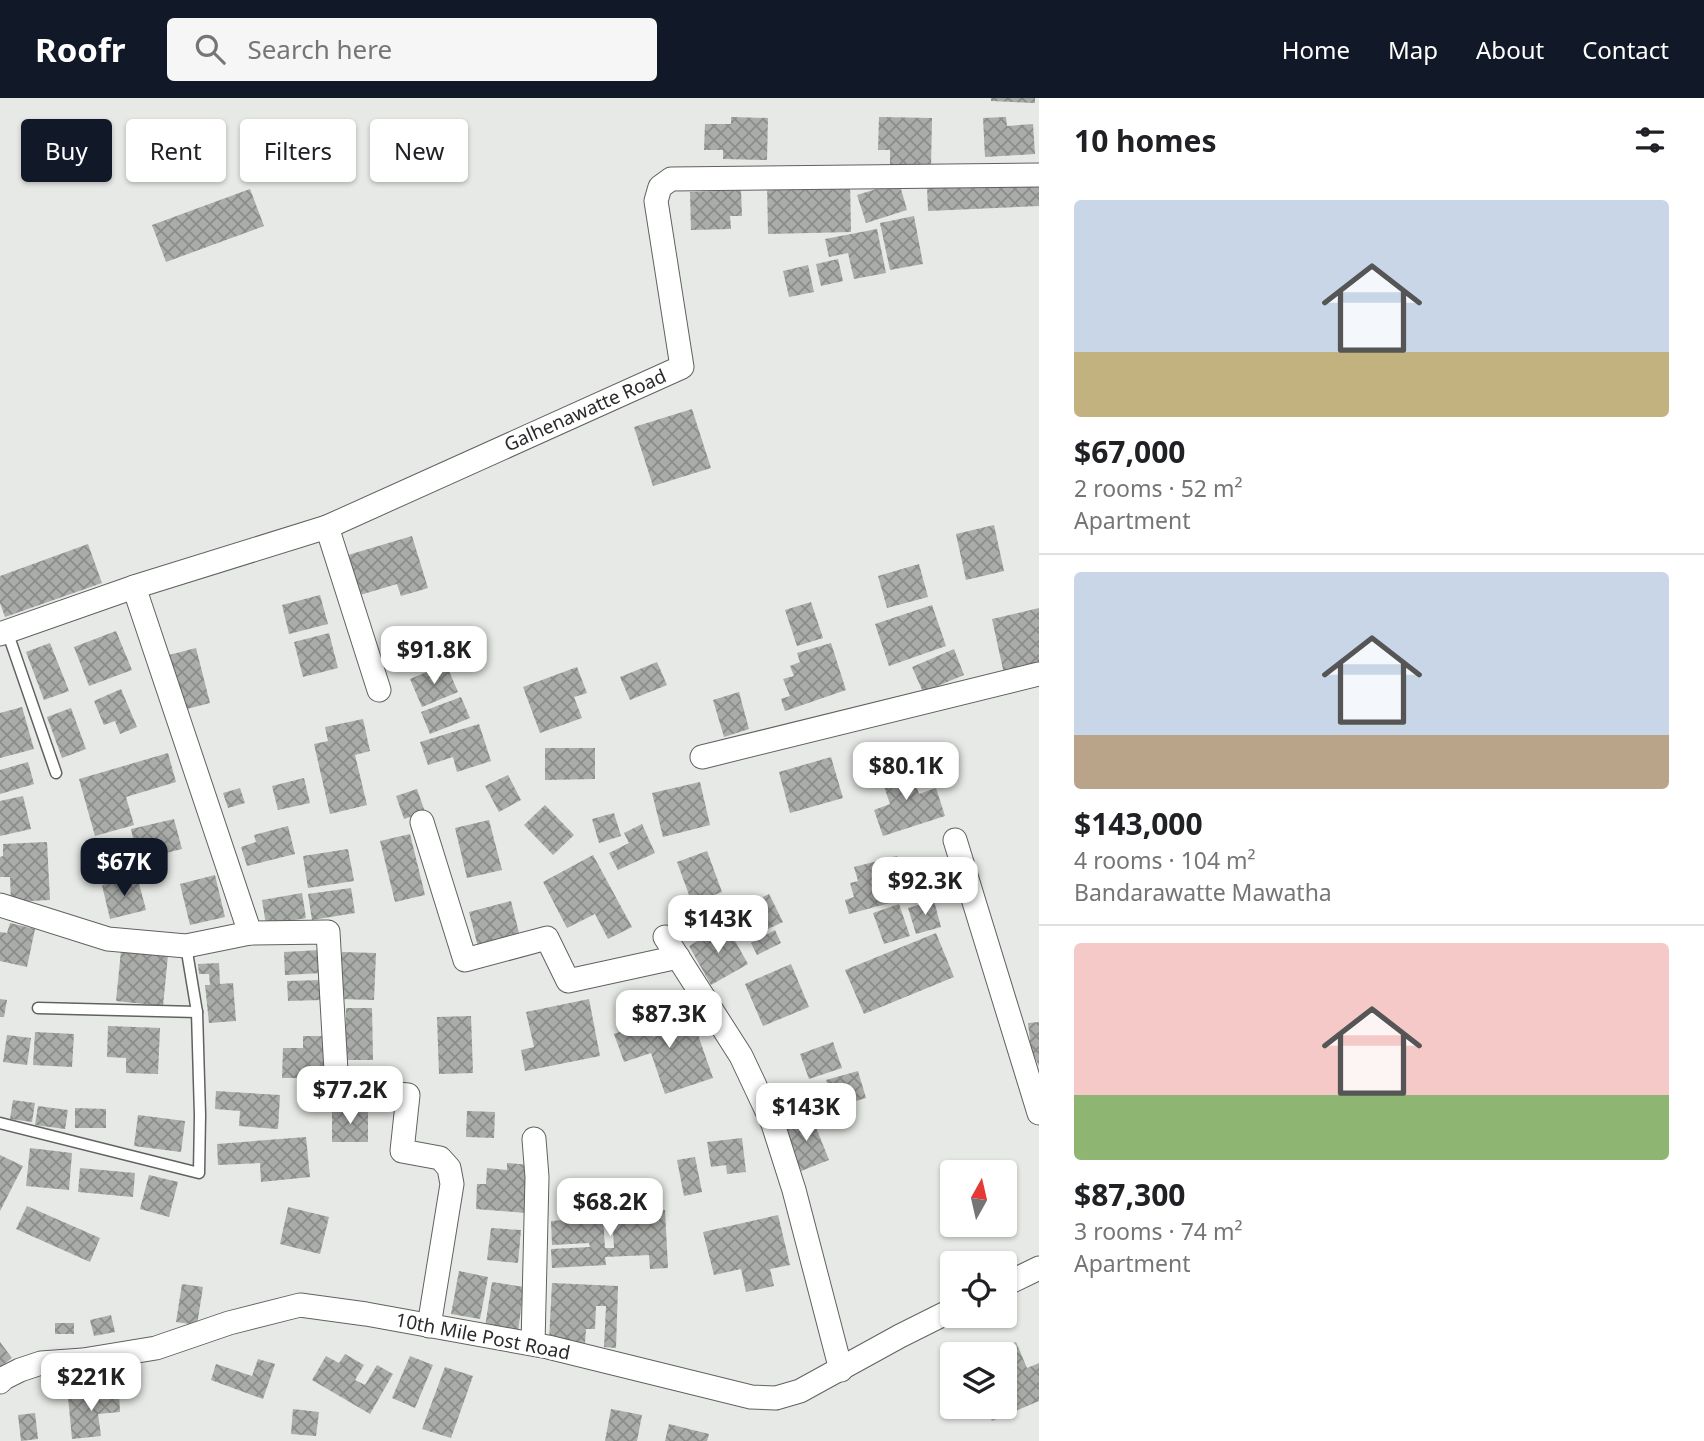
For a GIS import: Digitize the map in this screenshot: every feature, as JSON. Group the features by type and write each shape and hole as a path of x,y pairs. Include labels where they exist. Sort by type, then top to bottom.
{"street":[{"name":"Galhenawatte Road","path":"4,632 134,587 327,527 682,367 656,201 660,187 671,180 1039,175"},
{"path":"327,527 379,690"},
{"path":"134,587 250,933"},
{"path":"702,757 1039,674"},
{"path":"422,822 466,960 547,937 568,981 678,957"},
{"path":"955,840 1039,1113"},
{"path":"0,905 108,939 186,946 250,933 328,932 337,1088 408,1095 401,1151 440,1158 449,1168 452,1184 449,1209 429,1326"},
{"path":"665,937 741,1056 773,1124 794,1190 841,1370"},
{"path":"533,1344 537,1177 534,1139"},
{"path":"1017,1279 1039,1268"},
{"name":"10th Mile Post Road","path":"0,1382 20,1370 41,1363 83,1360 156,1348 229,1324 300,1305 533,1344 751,1397 776,1398 800,1391 940,1316"}],"lane":[{"path":"4,632 56,773"},
{"path":"0,1123 199,1173 197,1012 186,946"},
{"path":"38,1008 197,1012"}],"building":[{"path":"991,98 1035,98 1035,103 991,101"},
{"path":"731,117 768,118 767,160 723,159 723,150 704,150 705,124 731,124"},
{"path":"879,117 932,118 931,169 890,169 890,150 878,150"},
{"path":"1006,117 1007,126 1033,124 1035,154 985,157 983,118"},
{"path":"850,181 851,232 768,234 767,182"},
{"path":"899,182 907,210 866,223 857,195"},
{"path":"1039,182 1039,206 928,211 927,187"},
{"path":"250,189 264,226 166,262 152,225"},
{"path":"741,190 742,216 730,216 731,229 691,230 690,192"},
{"path":"914,216 923,264 890,270 880,223"},
{"path":"877,229 886,273 854,279 848,253 829,257 825,239"},
{"path":"838,259 843,281 821,286 816,264"},
{"path":"808,265 814,292 789,297 783,271"},
{"path":"692,409 711,468 653,486 634,427"},
{"path":"994,525 1004,571 966,580 956,534"},
{"path":"412,536 428,588 401,596 397,584 360,595 348,555"},
{"path":"88,544 102,583 5,617 0,603 0,576"},
{"path":"919,564 928,597 887,608 878,576"},
{"path":"320,595 328,624 289,634 282,605"},
{"path":"811,602 823,638 797,646 785,610"},
{"path":"932,605 946,646 889,666 875,624"},
{"path":"1039,608 1039,665 1004,674 992,619"},
{"path":"116,631 132,670 89,686 74,647"},
{"path":"329,633 338,668 303,677 294,642"},
{"path":"50,643 69,691 44,700 26,652"},
{"path":"831,643 846,690 785,711 781,699 790,696 783,679 794,676 790,666 800,662 797,653"},
{"path":"196,648 210,703 183,710 169,655"},
{"path":"954,649 964,675 923,692 912,667"},
{"path":"657,662 667,685 630,700 620,677"},
{"path":"446,664 458,692 422,707 410,679"},
{"path":"577,667 587,693 574,697 582,718 540,733 523,687"},
{"path":"121,689 137,727 120,734 115,721 104,725 94,701"},
{"path":"739,692 749,729 724,737 713,700"},
{"path":"461,697 470,718 430,734 421,712"},
{"path":"22,707 34,749 0,758 0,713"},
{"path":"71,708 86,749 62,758 47,717"},
{"path":"363,719 370,751 355,755 367,805 330,814 314,744 328,741 325,727"},
{"path":"479,724 491,761 457,772 453,757 428,765 420,742"},
{"path":"545,748 595,748 595,779 545,780"},
{"path":"168,753 176,782 126,797 134,825 95,836 79,779"},
{"path":"831,757 843,798 790,813 779,772"},
{"path":"28,762 34,784 0,794 0,770"},
{"path":"908,762 919,794 936,788 945,816 883,836 874,810 890,804 879,772"},
{"path":"508,775 521,800 499,812 485,786"},
{"path":"304,778 310,803 278,810 272,786"},
{"path":"700,782 710,825 663,837 652,793"},
{"path":"240,788 245,803 228,808 223,793"},
{"path":"417,789 425,812 404,819 396,796"},
{"path":"23,796 31,829 0,836 0,801"},
{"path":"545,805 574,835 553,855 524,825"},
{"path":"614,813 621,836 599,843 592,819"},
{"path":"174,819 182,849 138,860 131,829"},
{"path":"489,820 502,870 467,878 455,828"},
{"path":"642,824 655,853 618,870 609,853 629,843 624,833"},
{"path":"288,826 295,854 247,866 241,847 256,842 254,835"},
{"path":"410,834 425,895 395,902 380,841"},
{"path":"47,842 50,900 11,902 10,877 0,877 3,844"},
{"path":"348,849 354,881 308,888 303,856"},
{"path":"707,851 722,892 692,903 677,862"},
{"path":"593,855 632,927 608,939 595,914 567,928 543,882"},
{"path":"897,856 908,898 849,914 845,900 854,897 850,883 858,881 854,867"},
{"path":"215,875 225,917 190,925 180,884"},
{"path":"137,876 146,910 110,919 102,885"},
{"path":"351,888 355,913 312,920 308,894"},
{"path":"302,893 306,918 266,925 262,900"},
{"path":"769,894 783,922 753,936 739,909"},
{"path":"511,901 520,937 478,947 469,912"},
{"path":"934,901 941,927 916,934 908,908"},
{"path":"899,904 910,936 884,944 873,913"},
{"path":"10,923 35,929 27,967 0,961 0,932 7,933"},
{"path":"726,925 748,964 711,985 689,946"},
{"path":"775,930 781,943 757,955 751,943"},
{"path":"936,933 954,977 864,1014 845,970"},
{"path":"321,950 322,973 285,975 284,952"},
{"path":"121,951 168,955 163,1006 116,1001"},
{"path":"342,952 376,953 374,1000 340,999"},
{"path":"219,963 220,984 233,983 236,1021 209,1023 205,985 210,985 209,974 199,974 198,964"},
{"path":"791,964 809,1007 763,1026 745,984"},
{"path":"322,980 322,1000 288,1001 287,981"},
{"path":"0,999 7,1000 4,1017 0,1017"},
{"path":"589,999 600,1056 525,1071 521,1050 534,1047 526,1012"},
{"path":"688,1006 713,1078 665,1094 651,1053 624,1062 614,1034 648,1022 653,1037 668,1032 662,1015"},
{"path":"346,1008 372,1008 373,1060 346,1060"},
{"path":"471,1016 473,1073 439,1074 437,1017"},
{"path":"1039,1022 1039,1066 1031,1050 1028,1023"},
{"path":"108,1026 160,1028 158,1074 126,1073 126,1058 107,1057"},
{"path":"35,1032 74,1034 72,1067 33,1065"},
{"path":"7,1035 31,1038 27,1065 3,1062"},
{"path":"303,1036 327,1036 326,1078 282,1078 283,1048 303,1048"},
{"path":"833,1042 842,1068 809,1079 800,1054"},
{"path":"858,1071 866,1098 835,1107 826,1080"},
{"path":"216,1091 280,1095 278,1129 239,1126 240,1111 215,1109"},
{"path":"13,1100 35,1103 32,1122 10,1119"},
{"path":"38,1106 68,1110 65,1129 35,1125"},
{"path":"75,1108 106,1109 106,1128 75,1128"},
{"path":"332,1109 368,1109 368,1142 332,1142"},
{"path":"467,1111 495,1112 494,1138 466,1137"},
{"path":"138,1115 185,1121 181,1152 134,1146"},
{"path":"811,1115 829,1160 801,1171 783,1126"},
{"path":"306,1137 310,1177 261,1182 260,1163 218,1165 217,1144"},
{"path":"742,1138 746,1172 727,1174 726,1165 711,1167 707,1142"},
{"path":"30,1148 72,1153 69,1190 26,1186"},
{"path":"0,1155 23,1166 0,1211"},
{"path":"695,1157 702,1192 684,1196 677,1160"},
{"path":"507,1163 530,1165 526,1213 476,1209 477,1184 486,1184 487,1168 507,1170"},
{"path":"80,1168 135,1173 133,1197 78,1192"},
{"path":"149,1175 178,1182 169,1217 140,1209"},
{"path":"27,1206 100,1238 90,1262 16,1229"},
{"path":"596,1206 597,1217 603,1217 605,1248 614,1248 612,1212 665,1210 668,1268 650,1269 649,1255 605,1257 606,1265 552,1268 551,1249 590,1247 589,1243 552,1245 551,1221 578,1219 578,1207"},
{"path":"288,1207 329,1217 320,1254 280,1244"},
{"path":"778,1215 790,1265 770,1269 774,1286 746,1292 741,1269 714,1275 703,1232"},
{"path":"491,1228 521,1230 518,1263 487,1260"},
{"path":"459,1271 488,1277 480,1319 451,1314"},
{"path":"492,1282 524,1287 518,1331 485,1327"},
{"path":"552,1283 618,1286 616,1348 604,1347 606,1306 596,1306 595,1329 586,1329 585,1343 549,1341"},
{"path":"182,1284 203,1287 197,1325 176,1322"},
{"path":"111,1315 115,1332 94,1336 90,1320"},
{"path":"55,1323 74,1323 74,1334 55,1334"},
{"path":"0,1342 12,1358 0,1367"},
{"path":"1017,1344 1027,1368 1039,1363 1039,1401 1017,1410"},
{"path":"345,1354 364,1365 355,1380 365,1385 377,1365 393,1374 370,1414 312,1380 326,1356 339,1363"},
{"path":"410,1356 433,1365 415,1408 392,1398"},
{"path":"258,1359 275,1364 263,1399 211,1380 216,1364 252,1376"},
{"path":"445,1367 473,1376 451,1438 422,1429"},
{"path":"119,1392 120,1412 98,1414 101,1436 72,1439 68,1397"},
{"path":"293,1409 319,1412 316,1436 291,1434"},
{"path":"611,1409 642,1415 637,1441 605,1441"},
{"path":"35,1413 38,1439 21,1441 18,1415"},
{"path":"669,1424 709,1434 707,1441 665,1441"}]}
